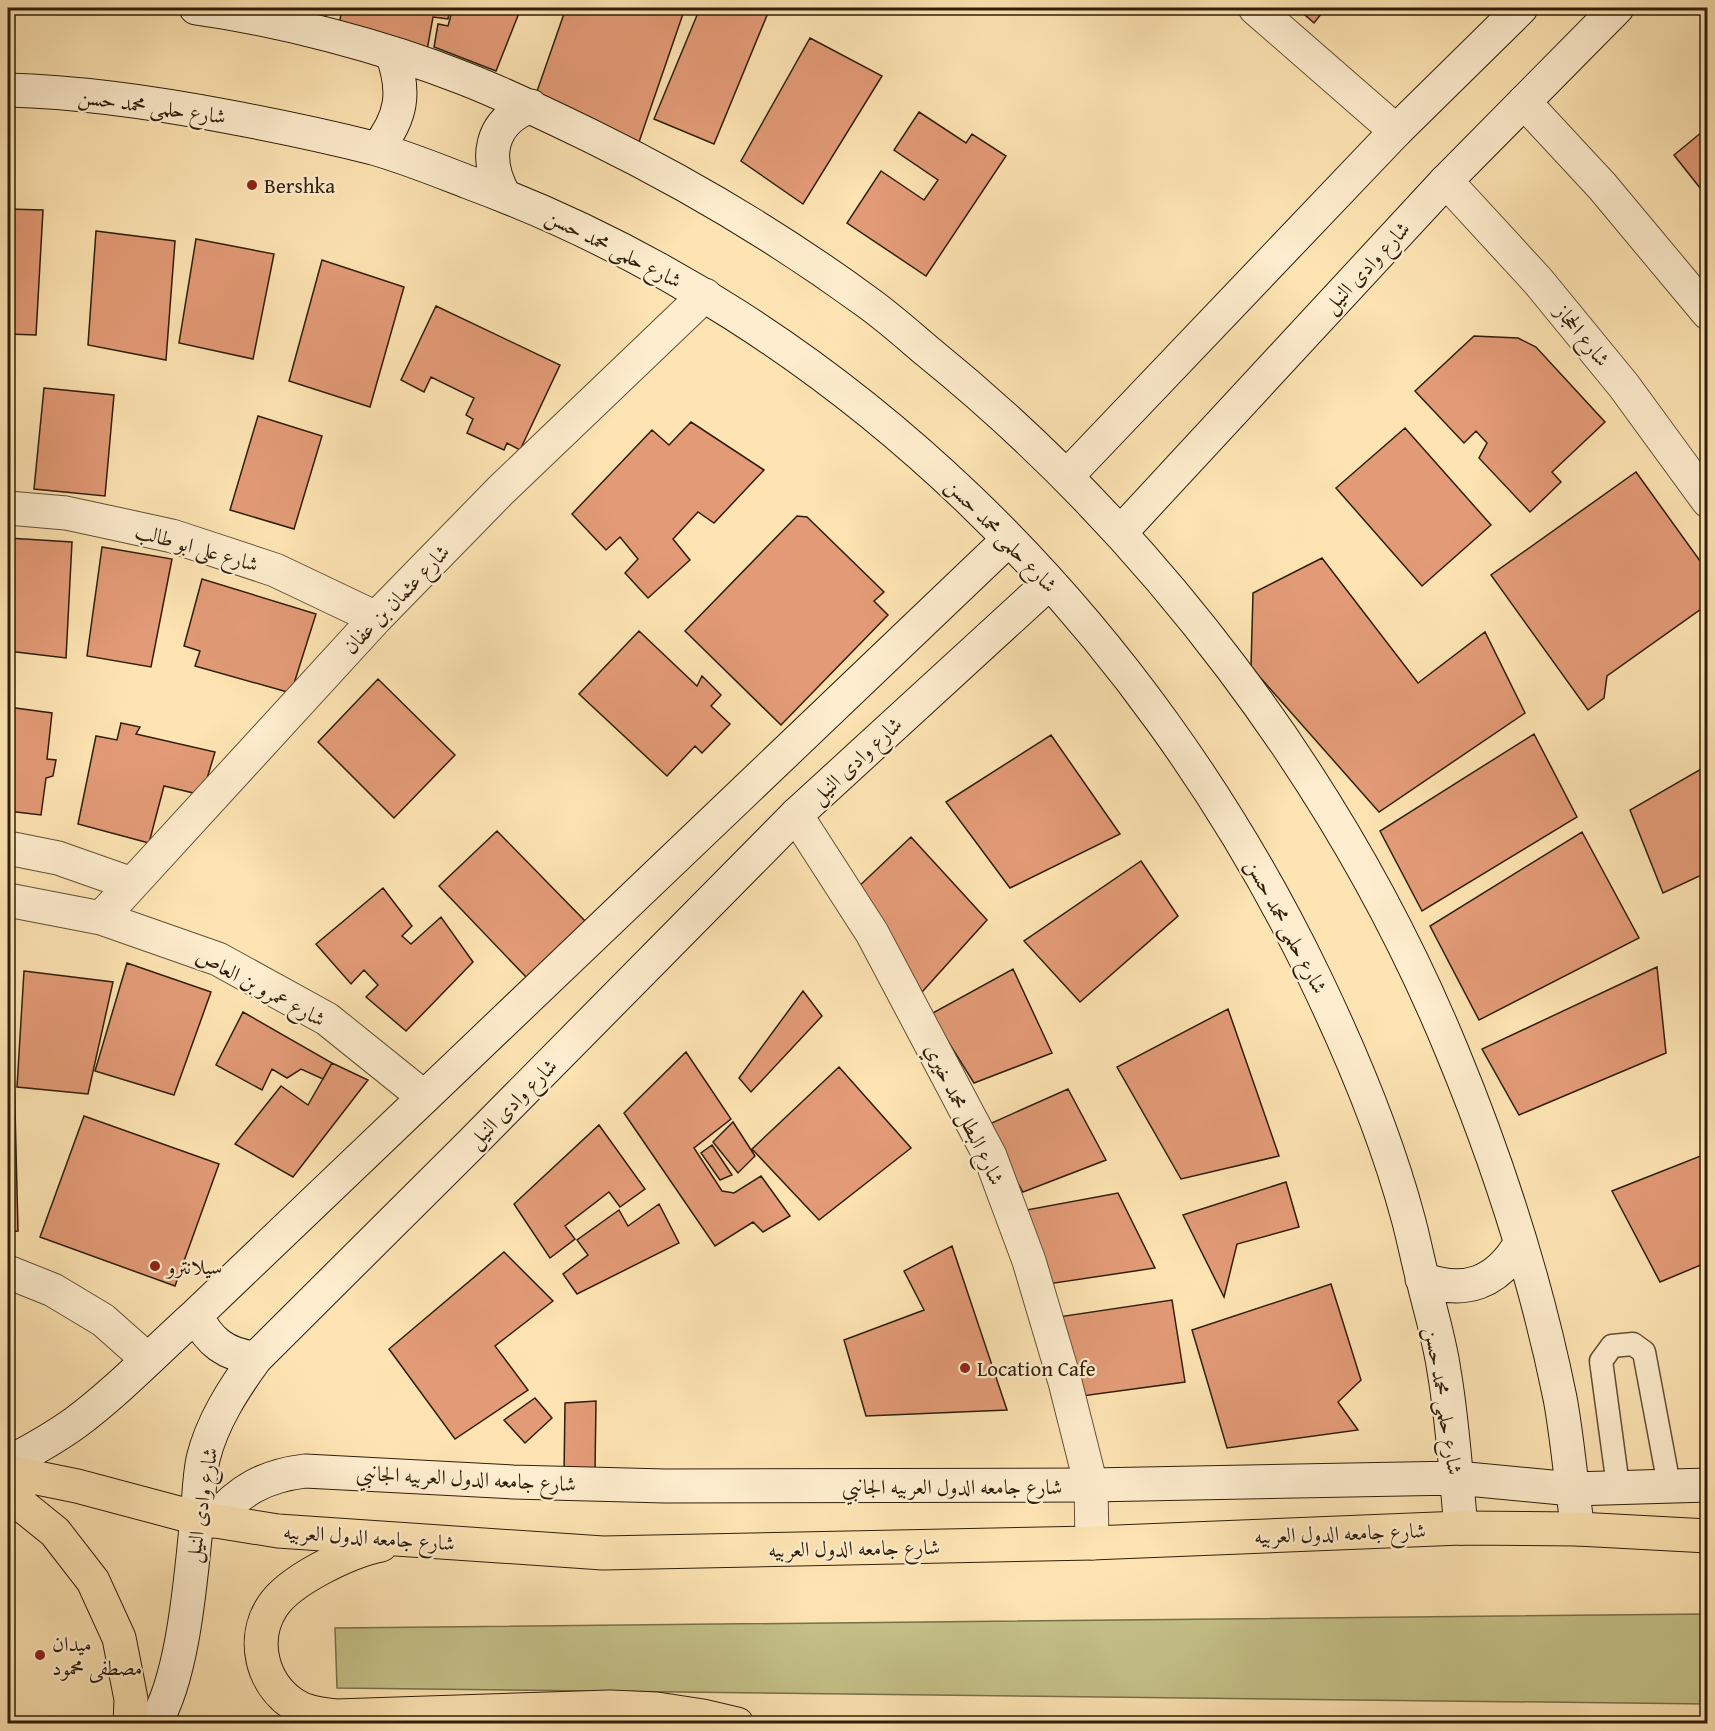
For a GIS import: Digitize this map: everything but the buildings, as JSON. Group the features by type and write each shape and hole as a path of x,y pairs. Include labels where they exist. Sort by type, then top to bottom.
{"main road":[{"name":"شارع جامعه الدول العربيه","path":"8,1472 77,1486 205,1520 278,1531 603,1553 1092,1543 1461,1528 1578,1529 1707,1536"},
{"path":"8,1494 55,1532 93,1581 119,1638 131,1699 130,1724"},
{"path":"419,1542 378,1546 353,1553 330,1563 287,1591 272,1607 263,1627 261,1650 266,1672 277,1691 304,1710 315,1714 336,1716 610,1707 657,1709 737,1724"}],"street":[{"path":"196,8 297,28 392,54 457,75 531,106 669,176 761,230 860,297 971,386 1067,476 1120,533 1200,627 1260,707 1340,829 1400,937 1451,1048 1495,1163 1520,1244 1547,1342 1561,1404 1578,1529"},
{"path":"1255,8 1396,131"},
{"path":"1067,476 1396,131 1521,8"},
{"name":"شارع وادى النيل","path":"1120,533 1446,180 1617,8"},
{"path":"377,149 390,133 398,114 401,93 399,73 392,54"},
{"name":"شارع حلمى محمد حسن","path":"8,90 109,98 194,110 278,126 377,149 504,195 640,258 705,295 781,344 835,383 896,432 953,484 1049,583 1128,676 1189,758 1244,844 1293,933 1338,1025 1376,1120 1408,1217 1444,1366 1461,1528"},
{"path":"1524,102 1602,186 1707,313"},
{"path":"504,195 496,181 492,166 492,150 496,135 517,111 531,106"},
{"name":"شارع الحجاز","path":"1446,180 1538,280 1610,369 1707,501"},
{"name":"شارع عثمان بن عفان","path":"100,918 376,618 501,490 705,295"},
{"name":"شارع على ابو طالب","path":"8,508 66,513 172,536 275,570 376,618"},
{"path":"8,1463 75,1423 196,1316 1008,540"},
{"name":"شارع وادى النيل","path":"154,1724 161,1713 177,1665 205,1520 204,1458 222,1411 235,1387 256,1358 480,1136 796,815 1049,583"},
{"name":"شارع البطل محمد خيري","path":"796,815 872,933 990,1156 1029,1261 1065,1382 1091,1485 1092,1543"},
{"path":"8,848 58,858 132,884"},
{"name":"شارع عمرو بن العاص","path":"8,900 100,918 218,959 327,1019 424,1097"},
{"path":"1422,1279 1438,1285 1454,1287 1471,1285 1500,1270 1520,1244"},
{"path":"8,1272 53,1290 104,1320 147,1359"},
{"path":"196,1316 203,1329 225,1351 256,1358"},
{"name":"شارع جامعه الدول العربيه الجانبي","path":"205,1520 246,1490 266,1479 285,1473 305,1471 513,1482 665,1486 1091,1485 1457,1478 1572,1489 1707,1485"}],"lane":[{"path":"1617,1486 1601,1361 1612,1346 1633,1344 1644,1352 1669,1485"}],"shaded area":[{"path":"1707,1614 1707,1704 337,1688 335,1628"}],"place":[{"name":"Bershka","path":"252,185"},
{"name":"سيلانترو","path":"155,1266"},
{"name":"Location Cafe","path":"965,1368"},
{"name":"ميدان مصطفى محمود","path":"40,1655"}]}
